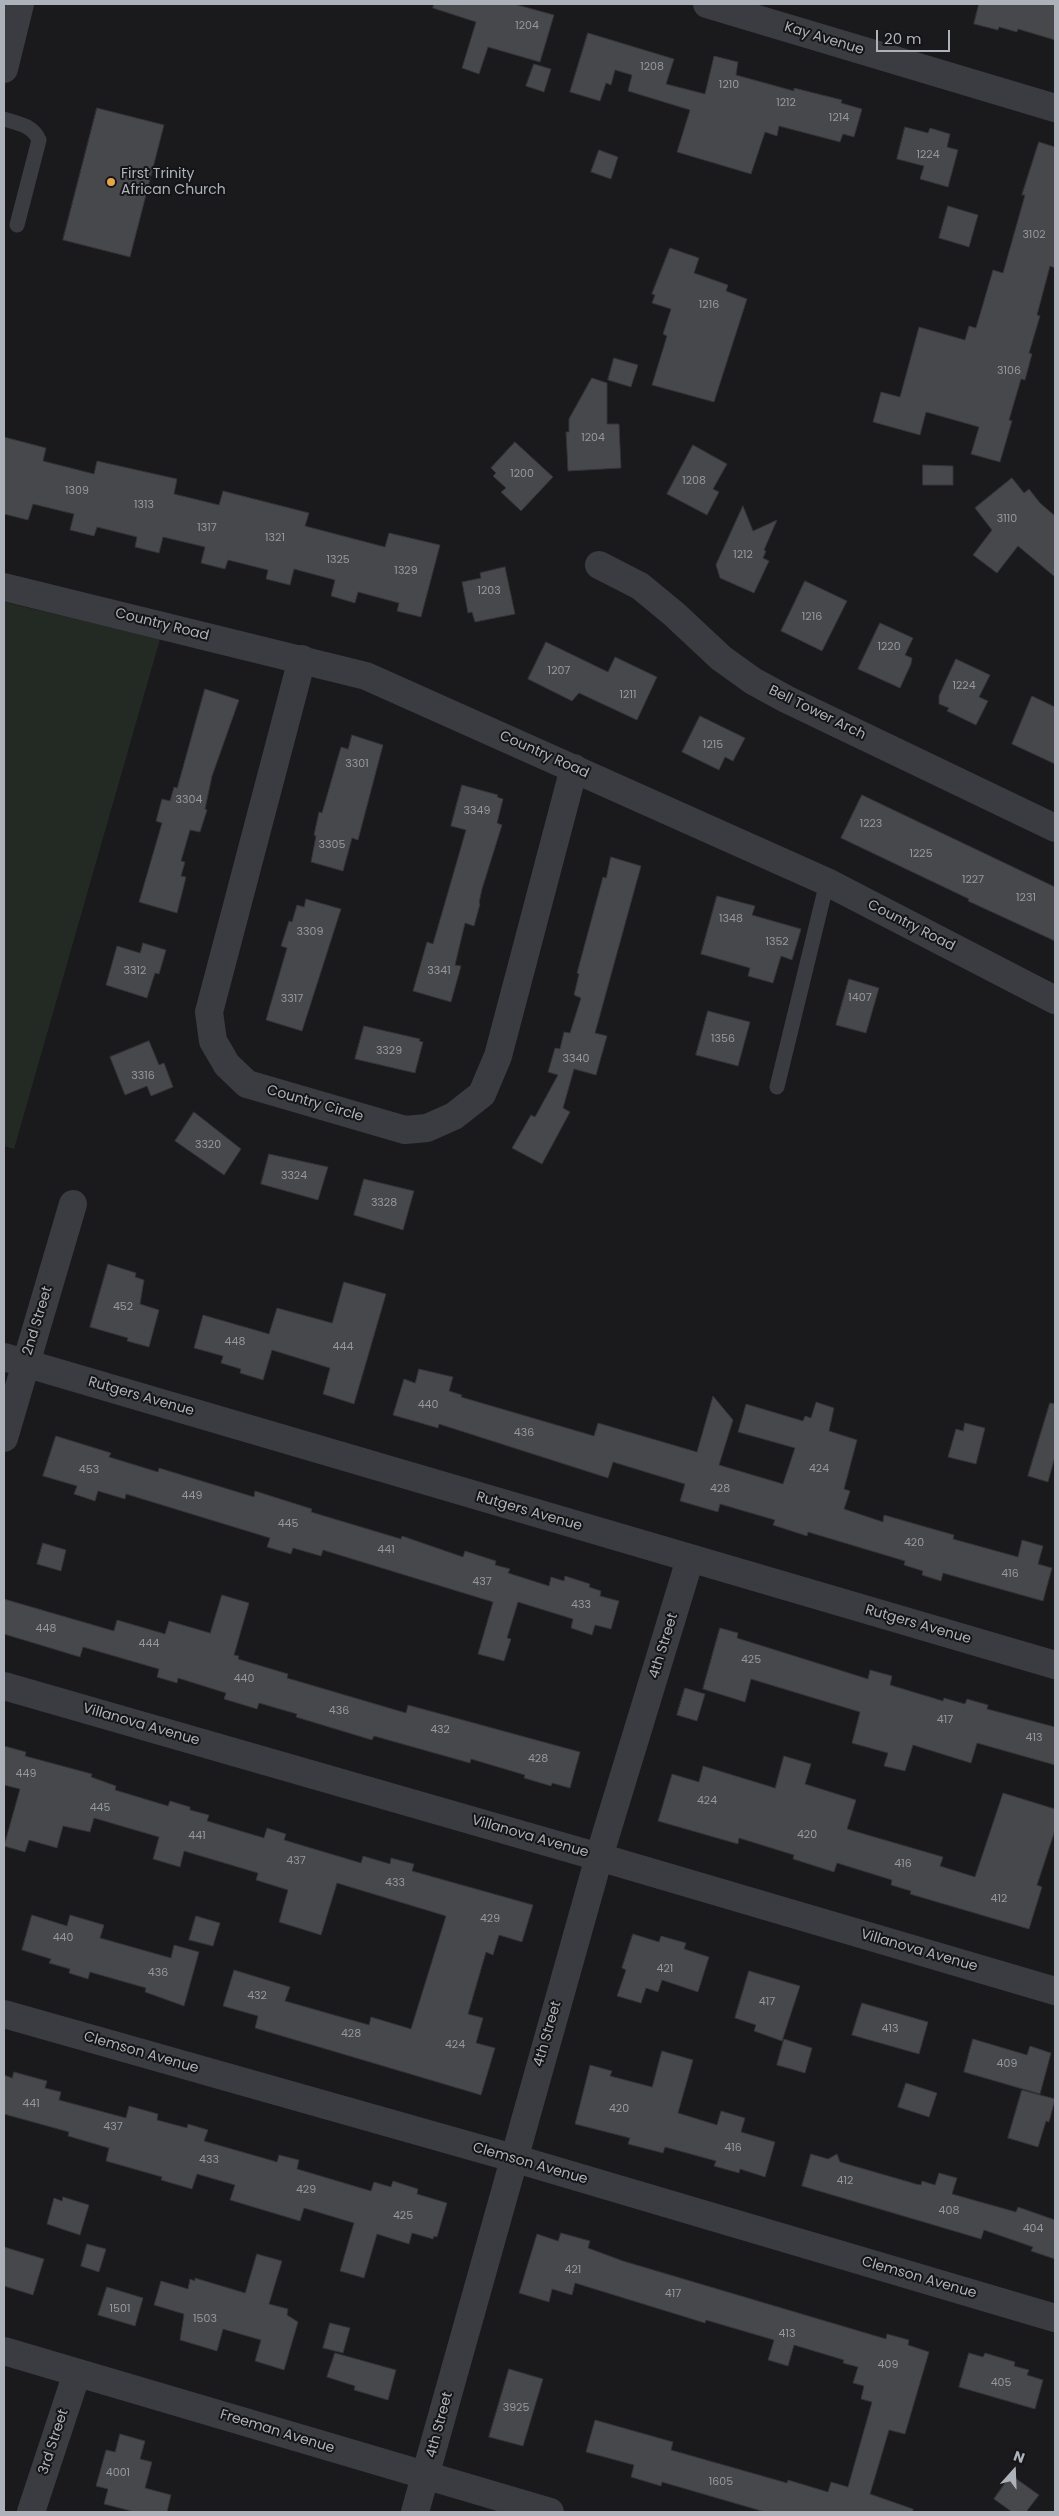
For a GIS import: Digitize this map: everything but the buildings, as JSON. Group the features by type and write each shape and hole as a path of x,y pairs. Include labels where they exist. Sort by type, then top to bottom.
{"street":[{"path":"4,69 20,4"},
{"name":"Kay Avenue","path":"707,4 1055,108"},
{"name":"Bell Tower Arch","path":"599,565 640,586 674,614 721,658 753,681 786,699 1055,828"},
{"name":"Country Road","path":"4,587 366,676 827,882 1055,1000"},
{"name":"Country Circle","path":"302,659 209,1012 213,1041 227,1065 247,1084 405,1130 427,1128 454,1116 482,1094 498,1056 574,768"},
{"name":"2nd Street","path":"4,1438 14,1360 73,1204"},
{"name":"Rutgers Avenue","path":"14,1360 1055,1665"},
{"name":"4th Street","path":"414,2512 426,2476 513,2158 599,1857 690,1559"},
{"name":"Villanova Avenue","path":"4,1686 599,1857 1055,1991"},
{"name":"Clemson Avenue","path":"4,2014 513,2158 1055,2318"},
{"name":"Freeman Avenue","path":"4,2351 550,2512"},
{"name":"3rd Street","path":"31,2512 77,2372"}],"lane":[{"path":"4,120 27,126 34,130 39,140 17,226"},
{"path":"777,1087 827,882"}],"shaded area":[{"path":"4,602 160,639 14,1149 4,1146"}],"place":[{"name":"First Trinity African Church","path":"111,182"}]}
